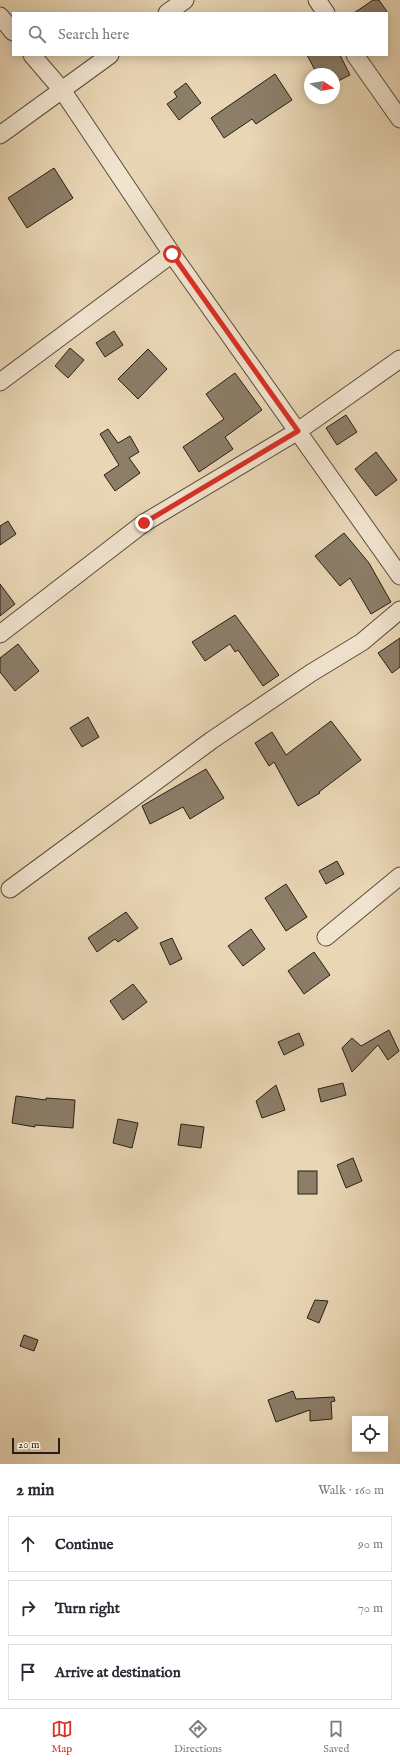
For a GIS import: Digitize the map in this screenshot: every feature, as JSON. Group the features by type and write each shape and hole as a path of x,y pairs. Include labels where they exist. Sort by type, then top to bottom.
{"street":[{"path":"168,12 185,0"},
{"path":"317,0 325,12"},
{"path":"0,16 12,31"},
{"path":"33,56 62,90 172,254 400,576"},
{"path":"0,135 109,56"},
{"path":"356,56 400,119"},
{"path":"0,382 172,254"},
{"path":"0,634 144,523 298,431 400,359"},
{"path":"10,890 212,740 311,673 362,642 400,610"},
{"path":"326,937 400,876"}],"building":[{"path":"373,0 379,0 387,12 355,12"},
{"path":"308,56 340,56 350,75 340,80 340,68 314,68"},
{"path":"275,74 292,100 256,124 252,119 224,138 211,118"},
{"path":"186,83 201,103 179,120 167,104 177,97 174,92"},
{"path":"54,168 73,198 27,228 8,198"},
{"path":"114,331 123,345 105,357 96,343"},
{"path":"70,348 84,360 68,378 55,366"},
{"path":"148,349 167,369 138,399 118,379"},
{"path":"235,373 262,410 225,437 233,449 199,472 183,447 224,419 206,394"},
{"path":"346,415 357,432 337,445 326,428"},
{"path":"108,429 118,443 130,436 139,452 129,458 140,473 115,491 104,475 119,465 100,434"},
{"path":"376,452 397,480 376,496 355,469"},
{"path":"8,521 16,534 0,545 0,526"},
{"path":"344,533 369,563 391,602 371,614 350,578 340,586 315,556"},
{"path":"0,584 15,604 0,616"},
{"path":"235,615 279,675 263,686 238,650 235,652 230,644 205,661 192,642"},
{"path":"400,638 400,667 392,673 378,653"},
{"path":"18,644 39,671 15,691 0,672 0,658"},
{"path":"88,717 99,737 82,747 70,728"},
{"path":"331,721 361,760 319,792 320,793 298,806 274,762 269,766 255,743 272,732 286,755"},
{"path":"206,769 224,798 190,819 183,807 150,824 142,806"},
{"path":"337,861 344,874 326,884 319,871"},
{"path":"286,884 307,917 286,931 265,898"},
{"path":"126,912 138,928 118,942 115,939 97,952 88,938"},
{"path":"251,929 265,949 243,966 228,946"},
{"path":"172,938 182,959 170,965 160,943"},
{"path":"314,952 330,975 304,994 288,971"},
{"path":"133,984 147,1002 123,1020 110,1001"},
{"path":"389,1030 399,1051 388,1060 378,1045 352,1072 342,1048 352,1038 361,1046"},
{"path":"299,1033 304,1045 284,1055 278,1042"},
{"path":"343,1083 346,1095 321,1102 318,1089"},
{"path":"276,1085 285,1110 262,1118 256,1101"},
{"path":"16,1096 46,1100 46,1098 75,1100 73,1128 35,1125 35,1127 12,1123"},
{"path":"118,1119 138,1123 132,1148 113,1143"},
{"path":"181,1124 204,1127 201,1148 178,1145"},
{"path":"353,1158 362,1181 346,1188 337,1165"},
{"path":"298,1171 317,1171 317,1194 298,1194"},
{"path":"315,1300 328,1301 319,1323 307,1318"},
{"path":"24,1335 38,1340 34,1351 20,1346"},
{"path":"293,1391 296,1399 334,1397 335,1401 331,1402 332,1419 310,1421 310,1410 276,1422 268,1400"}],"route":[{"path":"144,523 298,431 172,254"}]}
